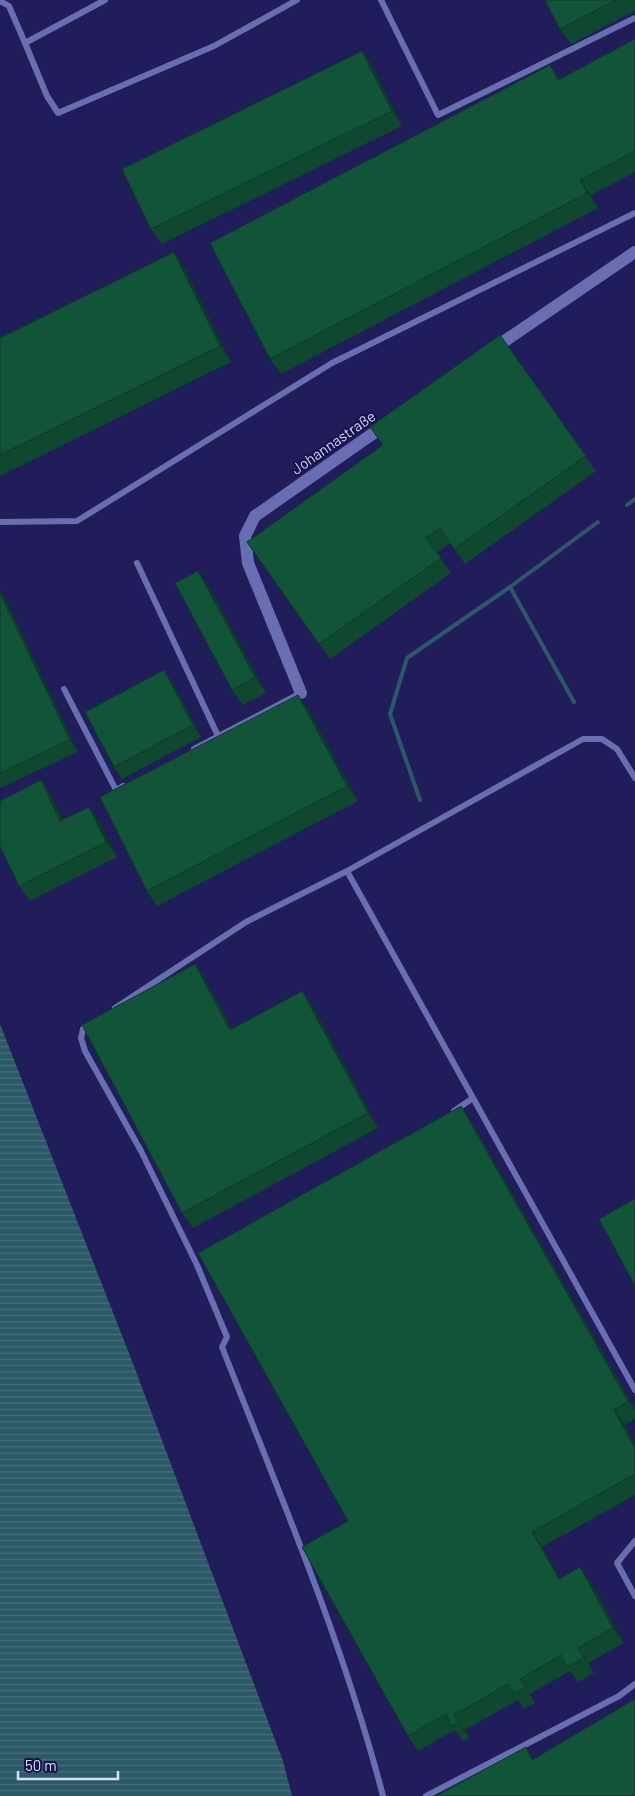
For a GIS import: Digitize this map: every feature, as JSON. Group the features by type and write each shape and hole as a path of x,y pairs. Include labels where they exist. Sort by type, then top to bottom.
{"street":[{"path":"482,356 635,252"},
{"name":"Johannastraße","path":"301,693 248,563 245,536 255,516 401,413"}],"lane":[{"path":"25,43 105,0"},
{"path":"0,1 9,6 48,96 58,112 214,46 297,0"},
{"path":"381,0 438,115 635,18"},
{"path":"0,522 77,521 332,363 635,213"},
{"path":"137,563 218,736"},
{"path":"64,689 116,790 133,781"},
{"path":"184,754 301,693"},
{"path":"108,1013 246,922 347,871 583,740 602,739 617,749 635,778"},
{"path":"347,871 635,1390"},
{"path":"100,1018 83,1029 81,1038 85,1051 141,1151 197,1265 226,1337 222,1348 321,1599 374,1761 383,1796"},
{"path":"450,1114 474,1098"},
{"path":"635,1541 617,1563 635,1596"},
{"path":"426,1796 619,1696 635,1684"}],"water":[{"path":"0,1024 132,1361 283,1761 292,1796 0,1796"}],"building":[{"path":"545,0 616,0 560,29"},
{"path":"635,39 635,151 580,180 587,193 270,359 210,243 550,65 558,80"},
{"path":"362,51 392,111 151,229 122,169"},
{"path":"174,252 220,346 0,455 0,338"},
{"path":"500,335 586,456 454,549 440,528 426,538 441,558 319,644 247,542 383,445 370,427"},
{"path":"198,571 255,677 232,690 175,583"},
{"path":"0,593 70,740 0,773"},
{"path":"164,670 193,725 114,767 85,712"},
{"path":"298,695 347,786 147,891 100,797"},
{"path":"41,780 60,821 89,807 106,842 19,886 0,846 0,801"},
{"path":"195,964 230,1030 302,991 368,1113 182,1213 82,1025"},
{"path":"461,1106 628,1401 614,1410 635,1448 635,1474 532,1532 559,1579 580,1567 613,1628 578,1648 584,1658 567,1667 561,1655 520,1679 525,1687 514,1694 508,1684 454,1715 459,1722 452,1726 446,1714 408,1736 302,1547 348,1521 198,1253"},
{"path":"635,1199 635,1286 599,1219"},
{"path":"635,1699 635,1796 436,1796 526,1747 532,1760"}],"waterway":[{"path":"627,505 635,499"},
{"path":"420,800 390,714 407,658 510,587 598,522"},
{"path":"510,587 574,702"}]}
